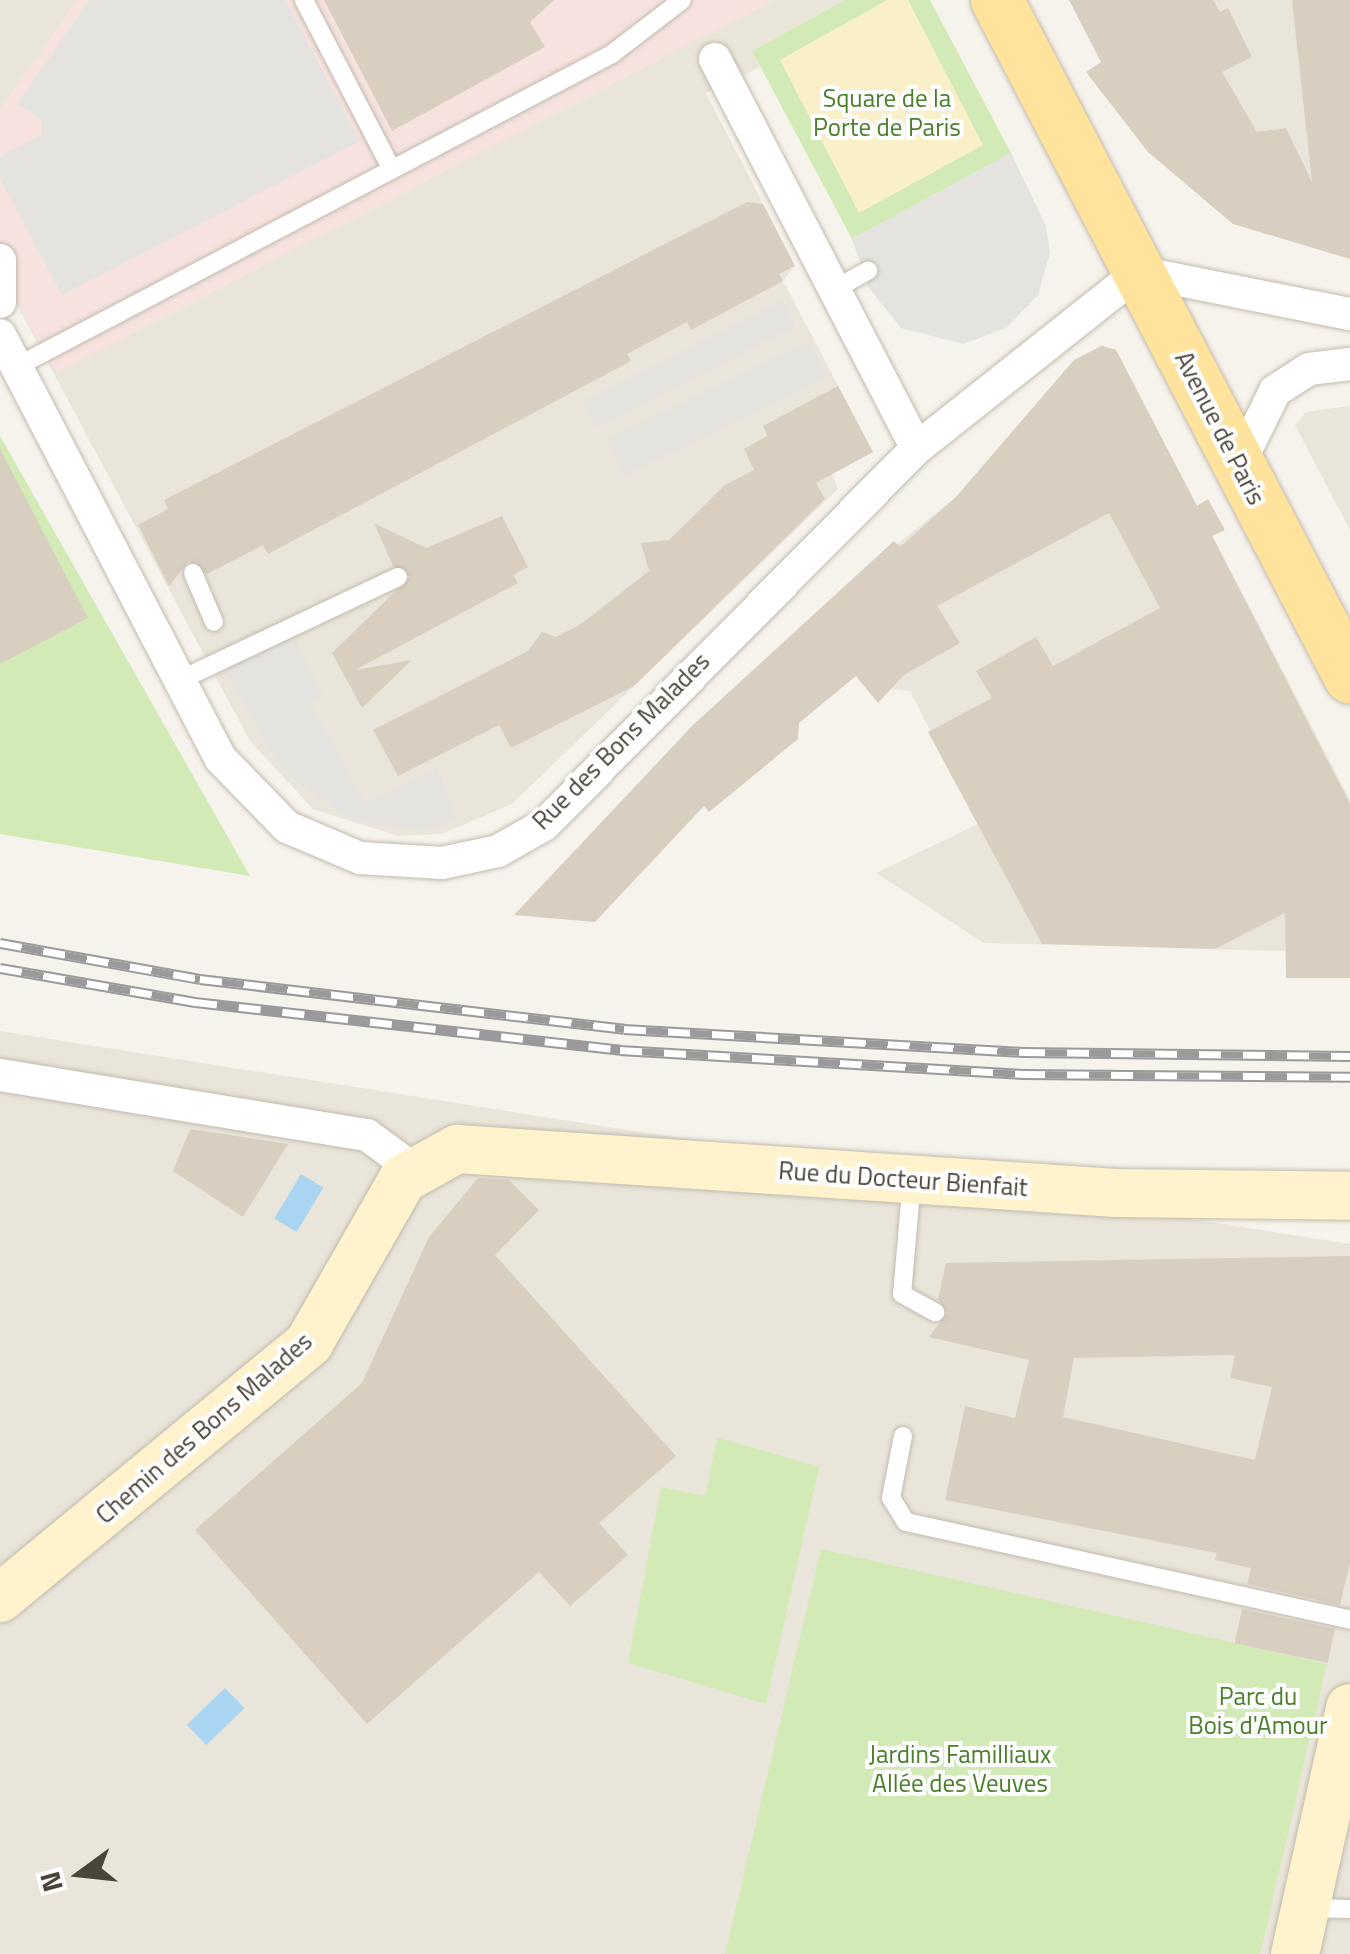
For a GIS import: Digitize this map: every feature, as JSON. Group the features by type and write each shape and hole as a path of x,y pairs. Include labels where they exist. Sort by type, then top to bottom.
{"main road":[{"name":"Avenue de Paris","path":"997,0 1350,678"}],"street":[{"path":"715,59 917,448"},
{"path":"0,260 0,302"},
{"path":"1138,272 1350,314"},
{"name":"Rue des Bons Malades","path":"0,336 220,758 288,827 360,858 442,863 498,851 544,824 917,448 1138,272"},
{"path":"1239,464 1275,391 1309,369 1350,364"},
{"path":"0,1075 367,1136 437,1160"},
{"name":"Rue du Docteur Bienfait","path":"437,1160 1350,1196"},
{"name":"Chemin des Bons Malades","path":"0,1598 309,1344 403,1179 437,1160"},
{"path":"1295,1954 1328,1909 1350,1708"}],"lane":[{"path":"304,0 392,170"},
{"path":"18,366 612,54 682,0"},
{"path":"835,289 868,271"},
{"path":"193,573 214,622"},
{"path":"180,680 398,577"},
{"path":"912,1179 902,1294 935,1312"},
{"path":"904,1436 891,1498 906,1522 1350,1620"}],"shaded area":[{"path":"0,0 845,0 752,51 760,67 706,93 795,266 783,281 873,452 832,474 838,489 512,804 442,834 398,836 313,809 250,741 0,273"},
{"path":"77,0 774,0 57,373 0,273 0,109"},
{"path":"89,0 285,0 360,141 62,295 0,179 0,157 42,134 41,120 18,103"},
{"path":"1069,0 1350,0 1350,257"},
{"path":"1011,153 1046,226 1050,253 1038,295 1006,328 963,344 901,328 869,288 852,239"},
{"path":"782,300 796,327 597,428 583,401"},
{"path":"810,340 828,377 624,476 606,440"},
{"path":"1102,345 1116,350 1350,800 1350,978 1285,951 984,943 876,873 978,824 910,691 891,689 876,561 956,497 1074,360"},
{"path":"1350,406 1350,530 1295,425 1306,412"},
{"path":"292,634 323,695 310,702 365,803 437,767 458,820 429,830 357,822 283,772 223,668"},
{"path":"0,1031 1350,1244 1350,1954 0,1954"}],"green space":[{"name":"Square de la Porte de Paris","path":"845,0 930,0 1011,153 852,239 752,51"},
{"path":"0,436 250,876 0,834"},
{"path":"717,1437 819,1467 766,1704 628,1663 661,1487 705,1496"},
{"name":"Jardins Familliaux Allée des Veuves","path":"821,1549 1327,1664 1260,1954 725,1954"}],"sand":[{"name":"Square de la Porte de Paris","path":"887,0 908,0 983,145 859,213 780,60"}],"water":[{"path":"301,1174 323,1187 297,1232 274,1219"},
{"path":"225,1688 244,1708 206,1745 187,1725"}],"building":[{"path":"324,0 554,0 530,22 545,47 392,131"},
{"path":"1069,0 1213,0 1220,12 1228,8 1252,57 1222,72 1257,132 1286,128 1312,182 1292,0 1350,0 1350,259 1233,224 1148,152 1086,72 1101,62"},
{"path":"747,202 763,204 795,266 779,274 783,281 691,330 687,322 627,354 631,361 268,554 263,545 207,574 189,561 169,586 138,525 168,509 164,500"},
{"path":"1102,346 1116,350 1197,506 1208,499 1225,530 1212,536 1350,804 1350,978 1286,978 1285,913 1215,949 1042,944 928,732 992,698 976,671 1036,637 1053,666 1160,608 1109,513 937,606 960,643 904,675 878,703 856,676 799,723 798,739 709,812 704,806 595,922 514,915 693,725 894,541 900,547 956,497 1074,360"},
{"path":"838,386 873,452 816,483 825,499 634,686 511,748 499,725 398,776 373,730 528,651 542,632 556,637 581,624 649,571 641,543 669,540 725,485 754,470 744,449 767,436 763,426"},
{"path":"0,449 88,618 0,664"},
{"path":"502,516 528,567 513,575 518,583 355,670 412,660 362,708 332,653 410,577 393,566 374,523 426,548"},
{"path":"190,1129 288,1144 243,1217 173,1171"},
{"path":"478,1178 509,1180 539,1210 495,1255 676,1456 599,1523 628,1555 570,1606 539,1572 367,1724 195,1530 362,1383 429,1237"},
{"path":"1350,1256 1350,1563 1340,1605 1247,1584 1251,1568 1215,1560 1217,1553 945,1500 965,1406 1015,1418 1029,1360 929,1337 947,1313 938,1299 946,1263","holes":["1235,1355 1230,1378 1272,1387 1255,1460 1063,1417 1074,1358"]},
{"path":"1242,1609 1335,1629 1328,1663 1235,1643"}],"railway":[{"path":"0,943 200,979 624,1029 1023,1052 1350,1056"},
{"path":"0,968 195,1002 620,1050 1023,1074 1350,1077"}],"park label":[{"name":"Parc du Bois d'Amour","path":"1258,1712"}]}
